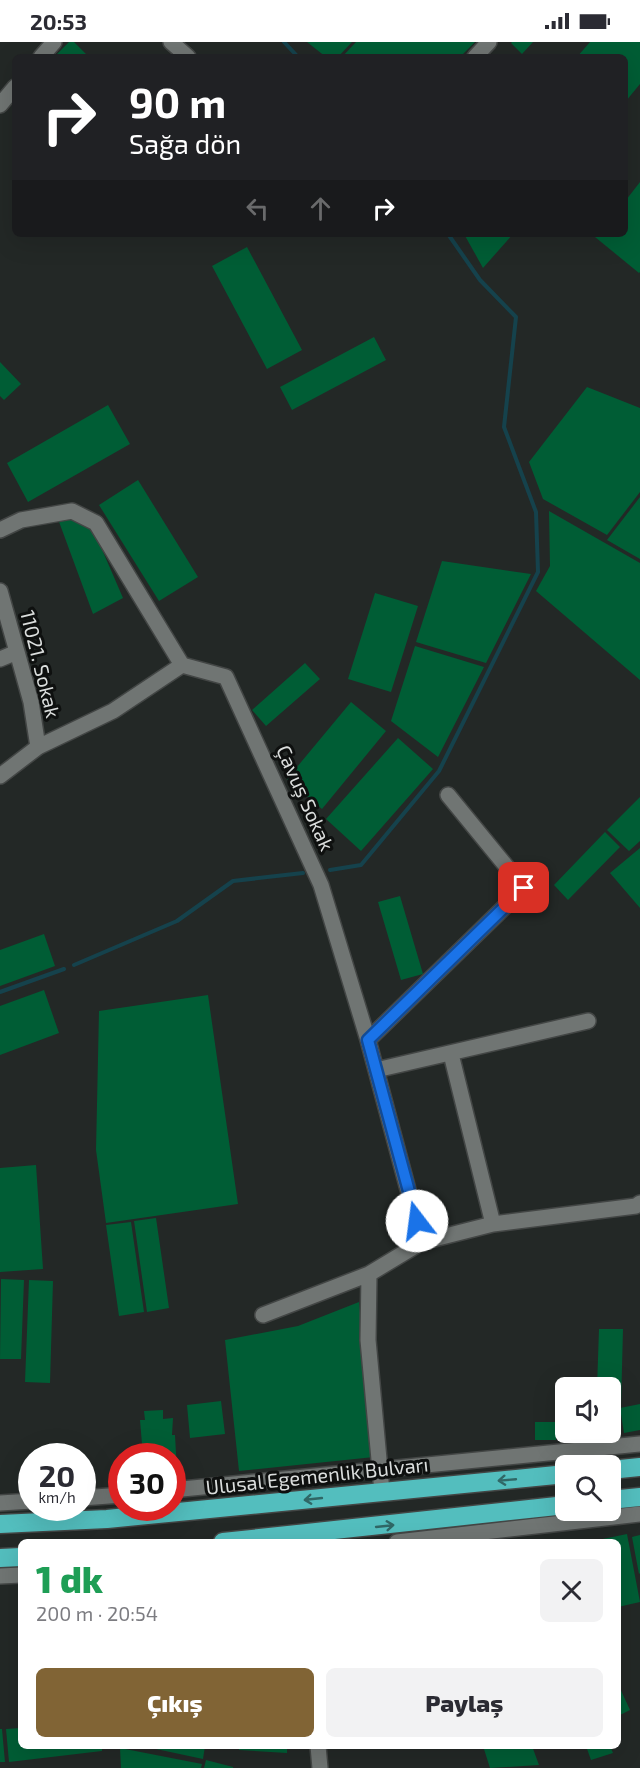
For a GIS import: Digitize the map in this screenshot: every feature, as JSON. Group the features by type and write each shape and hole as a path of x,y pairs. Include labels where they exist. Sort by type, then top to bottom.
{"highway":[{"path":"621,1469 640,1467"},
{"name":"Ulusal Egemenlik Bulvarı","path":"0,1524 107,1519 555,1475"},
{"path":"621,1499 640,1497"},
{"path":"283,1539 555,1506"},
{"path":"0,1558 18,1557"}],"street":[{"path":"44,54 54,42"},
{"path":"171,42 185,54"},
{"path":"478,54 489,42"},
{"path":"0,105 12,91"},
{"path":"0,530 21,520 72,511 96,523 182,665 113,711 38,747 0,776"},
{"name":"11021. Sokak","path":"0,591 30,702 38,747"},
{"path":"0,659 17,652"},
{"name":"Çavuş Sokak","path":"182,665 226,677 321,885 368,1040 422,1242"},
{"path":"368,1040 524,888 448,795"},
{"path":"376,1070 588,1021"},
{"path":"451,1054 493,1224"},
{"path":"263,1315 369,1274 422,1242 493,1224 636,1206 640,1203"},
{"path":"369,1274 368,1340 382,1492"},
{"path":"186,1489 640,1444"},
{"path":"0,1503 18,1502"},
{"path":"424,1539 640,1515"},
{"path":"0,1576 18,1575"},
{"path":"318,1749 320,1768"}],"building":[{"path":"69,42 74,42 86,54 57,54"},
{"path":"307,42 352,42 341,54 322,54"},
{"path":"356,42 475,42 463,54 345,54"},
{"path":"512,42 533,42 522,54 511,43"},
{"path":"590,42 640,42 640,84 628,99 628,54 580,54"},
{"path":"640,182 639,273 595,237 628,237 628,197"},
{"path":"466,237 510,237 483,268"},
{"path":"247,247 302,350 267,369 212,266"},
{"path":"374,337 386,360 292,410 280,387"},
{"path":"0,362 21,384 4,400 0,396"},
{"path":"587,387 640,408 640,492 607,535 543,499 529,462"},
{"path":"108,405 130,444 28,502 7,463"},
{"path":"138,480 198,577 159,601 99,505"},
{"path":"640,497 640,559 607,540"},
{"path":"549,511 640,563 640,680 536,591 550,566"},
{"path":"70,515 91,524 123,598 93,614 58,519"},
{"path":"442,561 531,574 486,663 416,642"},
{"path":"375,593 418,606 391,692 348,679"},
{"path":"415,646 484,667 438,757 391,721"},
{"path":"305,663 320,679 266,726 252,710"},
{"path":"351,702 386,731 322,809 287,779"},
{"path":"398,738 433,769 361,851 326,819"},
{"path":"640,797 640,841 629,851 607,830"},
{"path":"605,832 620,847 568,900 554,885"},
{"path":"640,848 640,908 610,873"},
{"path":"400,896 423,974 401,980 378,902"},
{"path":"44,934 55,966 0,986 0,950"},
{"path":"44,990 59,1033 0,1055 0,1006"},
{"path":"208,995 238,1204 106,1223 96,1150 99,1011"},
{"path":"36,1165 43,1269 0,1272 0,1168"},
{"path":"156,1218 169,1308 147,1312 134,1221"},
{"path":"131,1222 144,1312 119,1316 106,1225"},
{"path":"1,1279 24,1280 21,1359 0,1359"},
{"path":"29,1280 53,1281 50,1383 25,1382"},
{"path":"359,1302 374,1457 239,1471 225,1340 298,1326"},
{"path":"599,1329 623,1329 621,1406 621,1377 597,1377"},
{"path":"221,1401 225,1434 190,1438 187,1405"},
{"path":"640,1404 640,1430 624,1433 621,1408"},
{"path":"163,1410 163,1419 173,1418 172,1435 175,1435 175,1443 142,1443 140,1420 145,1420 144,1411"},
{"path":"535,1422 555,1422 555,1440 535,1440"},
{"path":"627,1534 640,1602 621,1606 621,1539 603,1539"},
{"path":"640,1535 640,1573 639,1574 632,1537"},
{"path":"621,1690 630,1710 621,1714"},
{"path":"18,1728 18,1749 102,1749 102,1751 9,1762 6,1729"},
{"path":"0,1729 2,1729 5,1762 0,1762"},
{"path":"120,1749 202,1764 201,1768 121,1768"},
{"path":"156,1749 205,1749 203,1759"},
{"path":"287,1749 287,1753 239,1750"},
{"path":"484,1749 533,1749 539,1765 490,1768"},
{"path":"587,1749 611,1749 613,1753 591,1760"},
{"path":"206,1760 233,1767 233,1768 204,1768"}],"waterway":[{"path":"284,42 295,54"},
{"path":"330,870 361,865 439,771 538,572 536,512 504,427 516,317 480,280 450,237"},
{"path":"74,965 177,921 233,881 303,873"},
{"path":"0,992 64,969"}],"route":[{"path":"417,1221 368,1040 524,888"}]}
